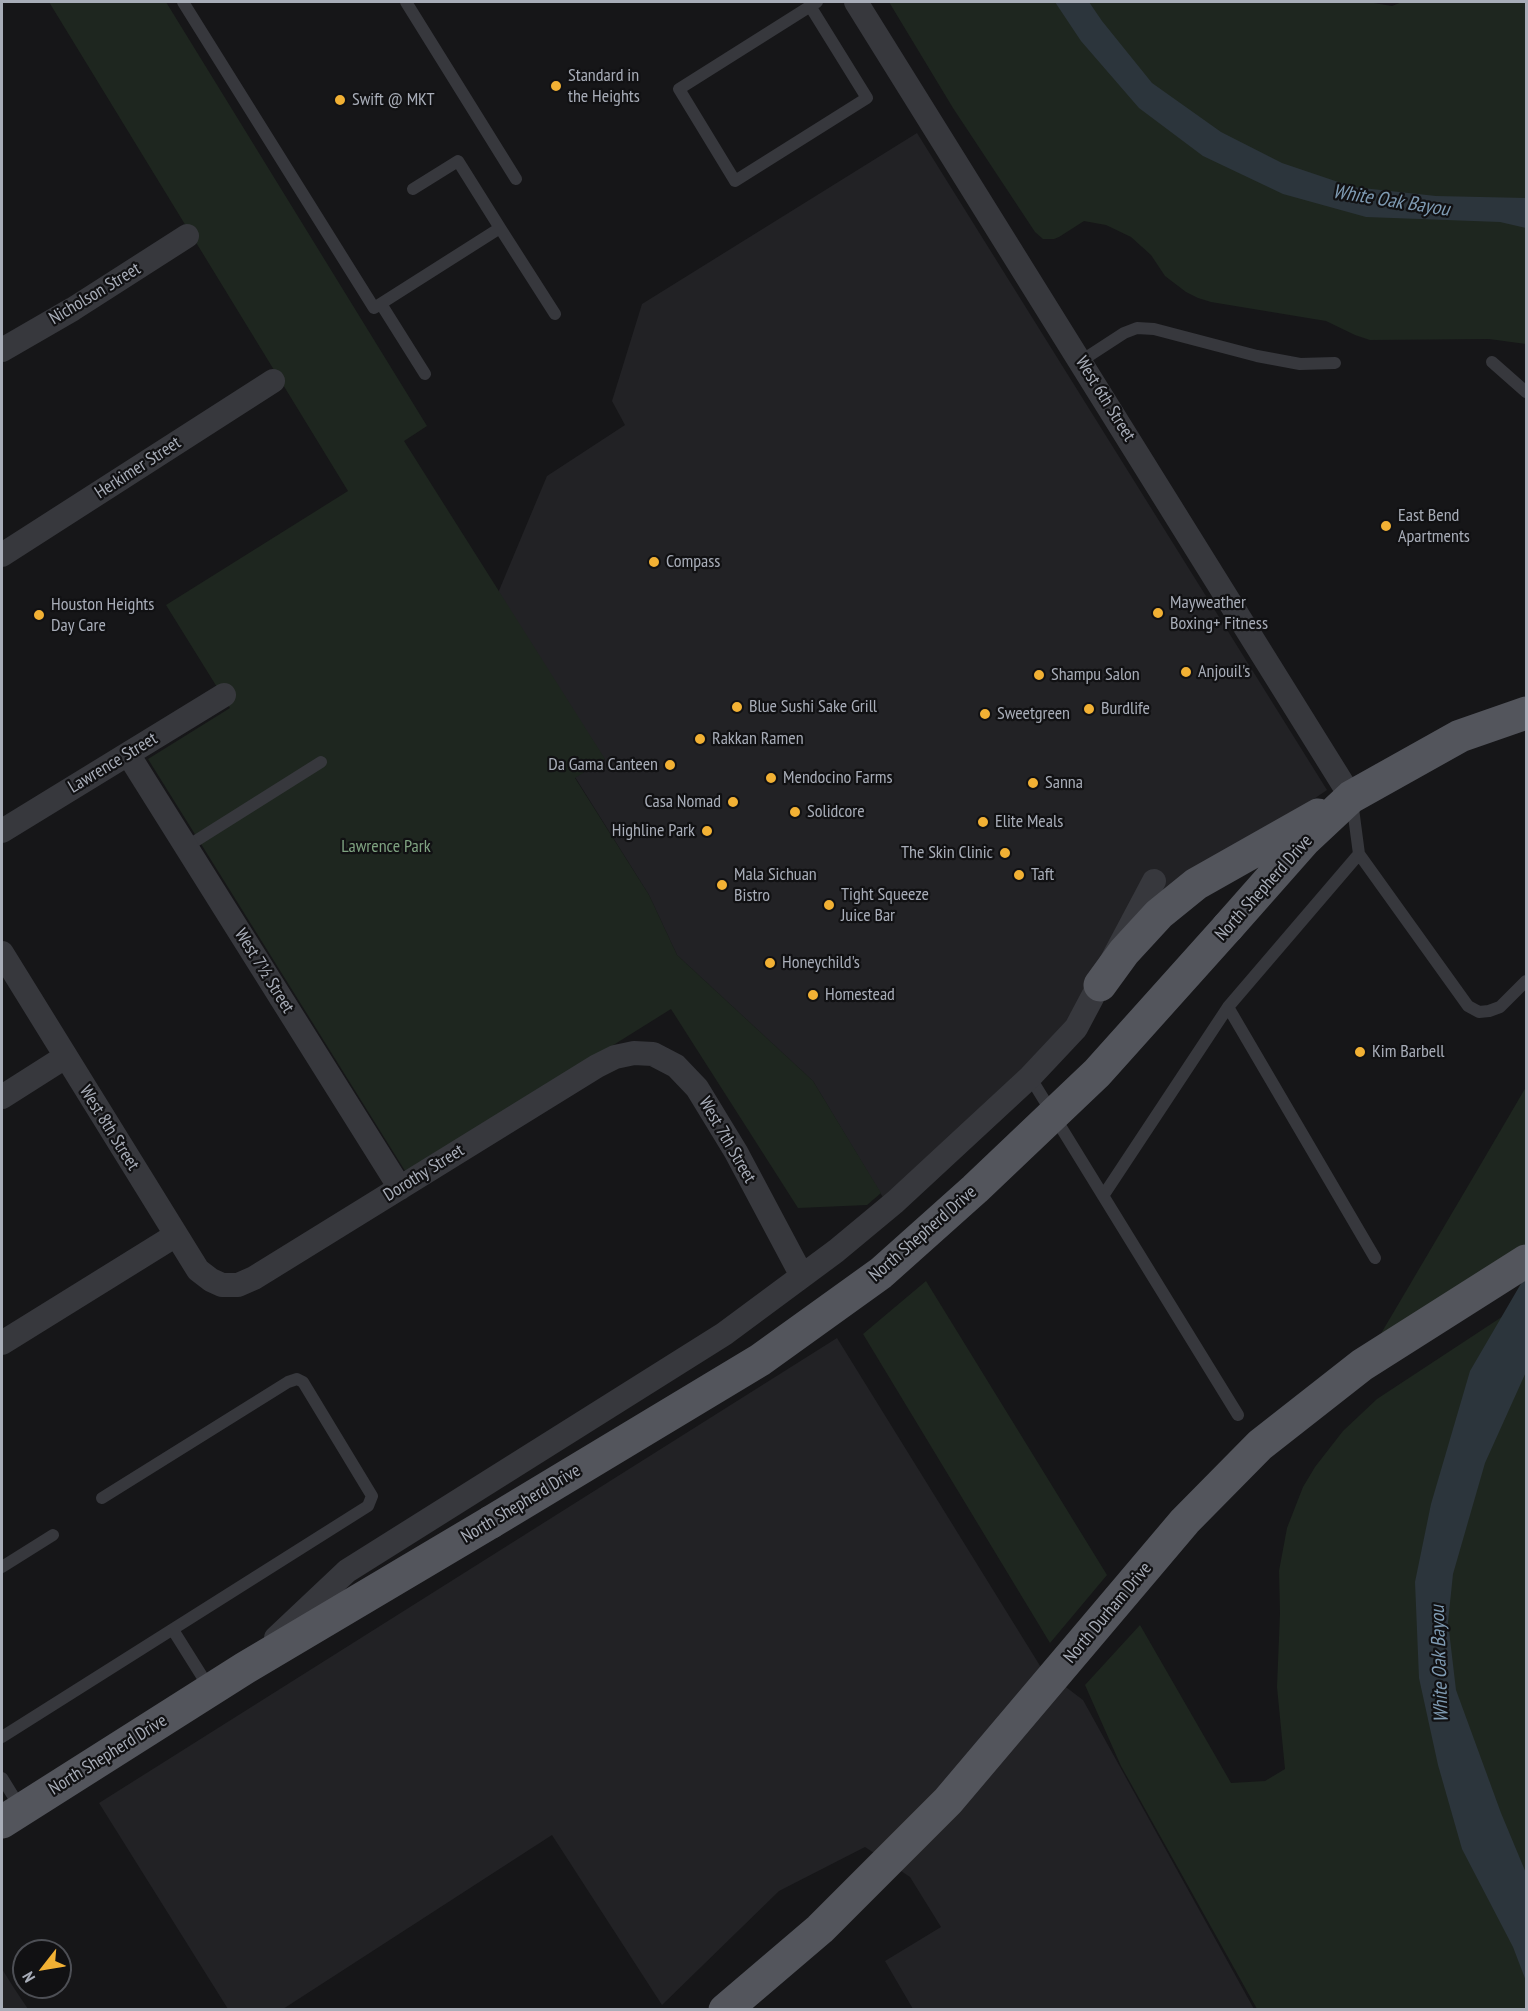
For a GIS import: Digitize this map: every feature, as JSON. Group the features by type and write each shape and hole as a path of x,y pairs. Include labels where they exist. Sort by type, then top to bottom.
{"main road":[{"name":"North Shepherd Drive","path":"11,1816 245,1668 760,1360 881,1273 975,1189 1097,1073 1304,841 1351,797 1460,736 1527,713"},
{"path":"1100,985 1124,952 1159,914 1196,884 1351,797"},
{"name":"North Durham Drive","path":"725,2010 820,1929 948,1801 1185,1521 1260,1445 1362,1365 1527,1261"}],"street":[{"name":"West 6th Street","path":"856,2 1351,797"},
{"name":"Nicholson Street","path":"2,350 73,309 186,236"},
{"name":"Herkimer Street","path":"2,555 273,381"},
{"name":"Lawrence Street","path":"2,831 224,695"},
{"name":"West 7½ Street","path":"128,754 400,1188"},
{"name":"North Shepherd Drive","path":"245,1668 347,1571 724,1334 836,1251 895,1202 1030,1077 1076,1028 1154,881"},
{"name":"West 8th Street","path":"2,953 198,1270 211,1280 222,1285 231,1285"},
{"name":"West 7th Street","path":"615,1057 634,1053 653,1054 676,1066 697,1088 736,1152 802,1276"},
{"path":"2,1097 65,1057"},
{"name":"Dorothy Street","path":"231,1285 238,1285 254,1278 615,1057"},
{"path":"2,1343 176,1235"}],"lane":[{"path":"183,2 374,308 500,228"},
{"path":"406,2 516,179"},
{"path":"814,4 867,98 735,180 678,89 814,4"},
{"path":"413,189 458,161 555,314"},
{"path":"381,304 424,374"},
{"path":"1081,361 1124,333 1137,328 1154,329 1257,356 1300,363 1335,363"},
{"path":"1492,362 1527,392"},
{"path":"186,847 321,762"},
{"path":"1351,797 1359,855 1468,1006 1479,1012 1500,1007 1527,981"},
{"path":"1103,1196 1228,1007 1359,855"},
{"path":"1228,1007 1375,1258"},
{"path":"1030,1077 1238,1415"},
{"path":"2,1737 368,1506 372,1496 303,1382 297,1379 288,1382 102,1498"},
{"path":"2,1567 52,1535"},
{"path":"172,1630 211,1690"},
{"path":"2,1778 11,1816"}],"shaded area":[{"path":"917,133 1327,790 1192,882 1068,1020 1047,1047 884,1199 813,1081 677,955 649,895 575,777 605,760 498,593 547,476 625,425 612,401 642,304"},
{"path":"837,1338 1042,1669 1083,1700 1254,2009 913,2009 885,1961 941,1927 910,1877 865,1847 779,1891 662,2005 552,1835 283,2009 228,2009 99,1803"},
{"path":"2,1969 12,1985 12,1999 21,1999 28,2009 2,2009"}],"green space":[{"name":"Lawrence Park","path":"49,2 166,2 427,426 404,441 605,759 575,778 649,895 677,955 813,1081 881,1193 867,1205 798,1208 671,1009 407,1174 148,759 230,708 166,605 348,491"},
{"path":"889,2 1368,2 1392,6 1402,2 1526,2 1526,344 1489,339 1370,340 1326,321 1198,298 1165,276 1151,255 1131,237 1106,225 1084,221 1059,237 1043,239 1035,232 953,108"},
{"path":"1526,1087 1526,1244 1379,1337 1478,1169"},
{"path":"926,1281 1107,1575 1050,1643 863,1334"},
{"path":"1526,1301 1526,2009 1257,2009 1121,1766 1085,1685 1140,1625 1231,1783 1265,1781 1285,1769 1277,1687 1279,1571 1287,1528 1303,1487 1315,1467 1343,1431 1377,1399"}],"water":[{"name":"White Oak Bayou","path":"1055,2 1089,2 1152,83 1221,132 1282,163 1353,187 1436,196 1526,198 1526,228 1500,222 1366,217 1283,194 1203,156 1139,108 1081,41"},
{"name":"White Oak Bayou","path":"1526,1275 1526,1372 1485,1463 1453,1574 1448,1622 1456,1690 1501,1813 1526,1873 1526,1981 1513,1947 1462,1849 1438,1765 1419,1678 1415,1582 1431,1504 1470,1371"}],"place":[{"name":"Standard in the Heights","path":"556,86"},
{"name":"Swift @ MKT","path":"340,100"},
{"name":"East Bend Apartments","path":"1386,526"},
{"name":"Compass","path":"654,562"},
{"name":"Mayweather Boxing+ Fitness","path":"1158,613"},
{"name":"Houston Heights Day Care","path":"39,615"},
{"name":"Anjouil's","path":"1186,672"},
{"name":"Shampu Salon","path":"1039,675"},
{"name":"Blue Sushi Sake Grill","path":"737,707"},
{"name":"Burdlife","path":"1089,709"},
{"name":"Sweetgreen","path":"985,714"},
{"name":"Rakkan Ramen","path":"700,739"},
{"name":"Da Gama Canteen","path":"670,765"},
{"name":"Mendocino Farms","path":"771,778"},
{"name":"Sanna","path":"1033,783"},
{"name":"Casa Nomad","path":"733,802"},
{"name":"Solidcore","path":"795,812"},
{"name":"Elite Meals","path":"983,822"},
{"name":"Highline Park","path":"707,831"},
{"name":"The Skin Clinic","path":"1005,853"},
{"name":"Taft","path":"1019,875"},
{"name":"Mala Sichuan Bistro","path":"722,885"},
{"name":"Tight Squeeze Juice Bar","path":"829,905"},
{"name":"Honeychild's","path":"770,963"},
{"name":"Homestead","path":"813,995"},
{"name":"Kim Barbell","path":"1360,1052"}]}
